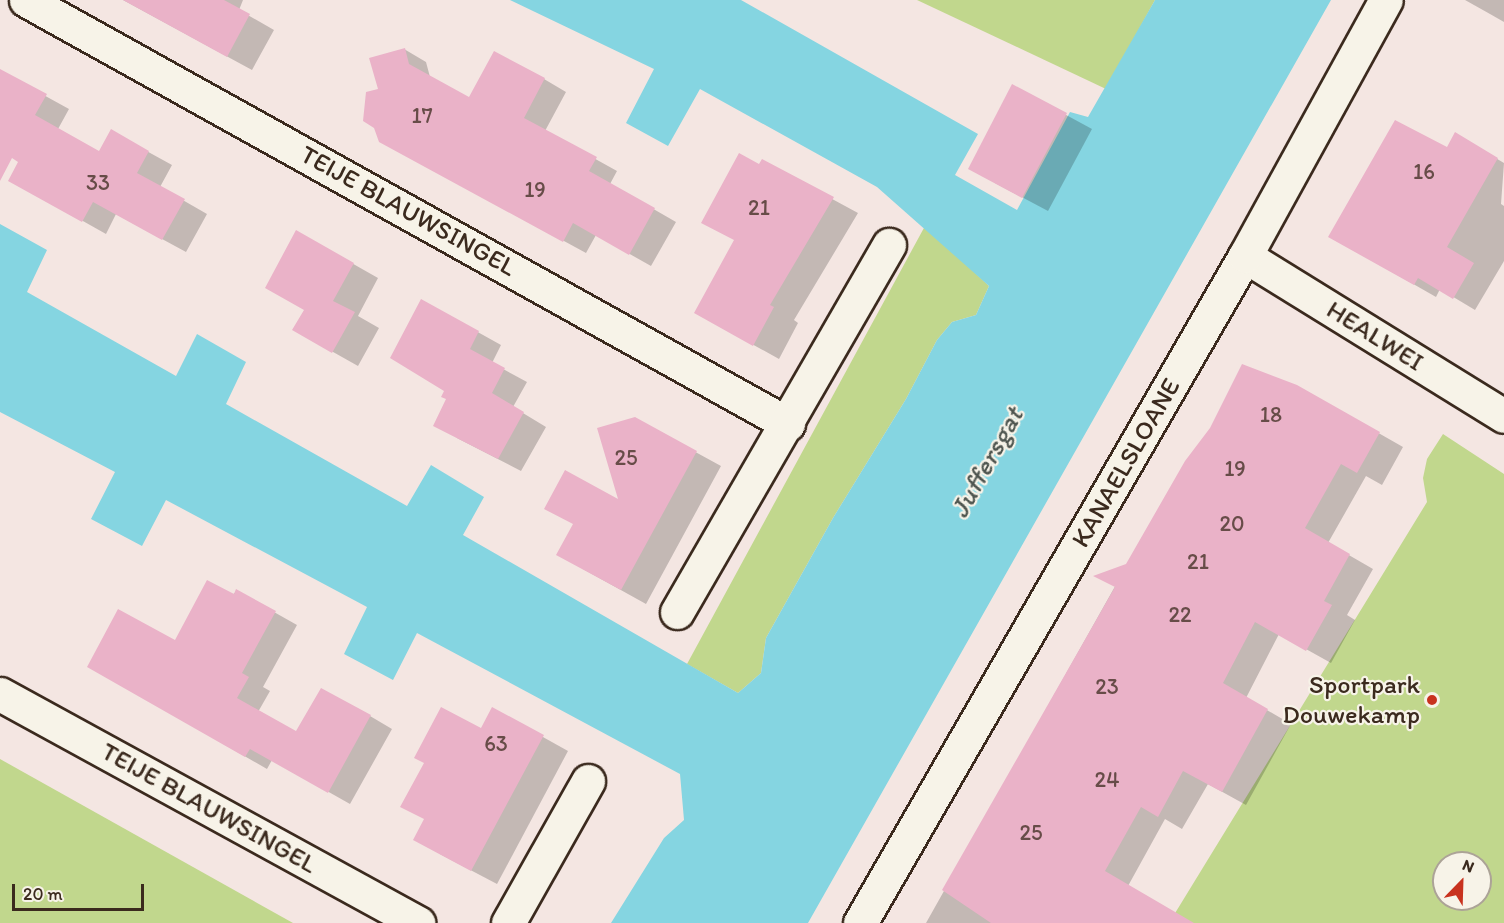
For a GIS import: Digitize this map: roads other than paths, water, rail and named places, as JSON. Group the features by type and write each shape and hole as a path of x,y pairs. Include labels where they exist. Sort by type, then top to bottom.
{"street":[{"name":"TEIJE BLAUWSINGEL","path":"26,0 788,424"},
{"name":"KANAELSLOANE","path":"860,923 1245,256 1386,0"},
{"path":"677,612 788,424 889,245"},
{"name":"HEALWEI","path":"1245,256 1504,416"},
{"name":"TEIJE BLAUWSINGEL","path":"0,694 418,923"},
{"path":"508,923 588,781"}],"water":[{"name":"Juffersgat","path":"510,0 741,0 978,134 955,175 1017,210 1070,112 1088,117 1155,0 1331,0 808,923 611,923 664,838 684,820 680,774 417,633 393,680 344,654 367,607 166,500 142,546 91,519 115,472 0,412 0,224 47,250 27,292 176,376 197,334 246,362 226,404 407,506 431,465 484,497 463,535 738,693 761,673 766,638 833,518 906,399 937,340 952,322 976,315 989,286 877,187 700,89 668,146 626,123 654,69"}],"place":[{"name":"Sportpark Douwekamp","path":"1432,700"}]}
